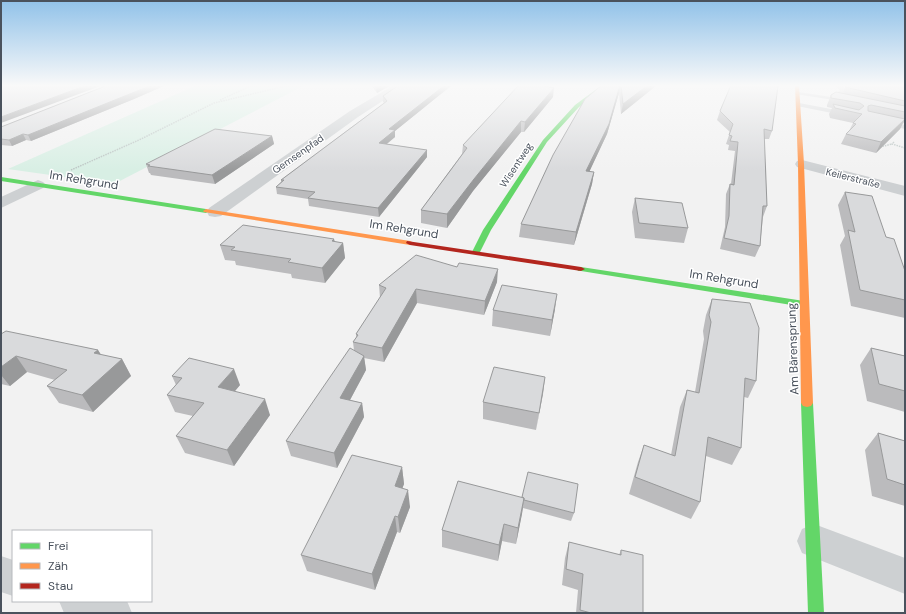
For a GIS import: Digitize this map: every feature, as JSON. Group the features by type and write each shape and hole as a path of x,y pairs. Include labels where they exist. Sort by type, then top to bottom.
{"street":[{"name":"Gemsenpfad","path":"215,212 355,114"},
{"name":"Wisentweg","path":"476,252 487,230 545,141 570,114"},
{"name":"Am Bärensprung","path":"799,114 802,164 804,304 816,613"},
{"name":"Keilerstraße","path":"802,164 905,191"},
{"name":"Im Rehgrund","path":"1,179 804,304"},
{"path":"1,203 38,185"},
{"path":"814,541 905,576"},
{"path":"1,574 12,578"},
{"path":"81,602 113,613"}],"lane":[{"path":"843,114 855,116"},
{"path":"879,121 905,127"}],"path":[{"path":"38,185 139,140 192,114"},
{"path":"880,148 892,144"}],"green space":[{"path":"133,114 250,114 114,184 8,169"}],"building":[{"path":"1,114 10,114 1,117"},
{"path":"35,114 81,114 28,135 23,134 9,140 1,139 1,127"},
{"path":"370,114 409,114 389,129 395,130 379,143 427,150 378,208 308,198 315,192 276,187 284,180 281,180"},
{"path":"492,114 532,114 525,122 521,121 447,214 421,210 467,148 463,145"},
{"path":"577,114 612,114 609,124 586,171 594,172 576,232 521,224 553,155"},
{"path":"723,114 774,114 772,131 764,129 767,206 763,206 760,246 724,238 729,216 730,184 734,185 738,142 730,141 732,136 729,135 733,124"},
{"path":"860,114 880,114 905,119 881,142 846,134 856,124 853,123 862,114"},
{"path":"215,129 272,136 212,175 148,166 150,165 146,164"},
{"path":"845,192 872,196 886,237 894,239 905,271 905,300 860,290 848,230 855,232"},
{"path":"635,198 682,203 688,228 639,223"},
{"path":"243,225 334,239 332,241 343,243 322,268 288,262 291,259 231,250 235,247 220,245"},
{"path":"416,255 457,267 459,263 498,269 485,301 416,289 382,348 353,342 358,335 356,334 386,288 379,285"},
{"path":"502,285 557,294 552,320 493,310"},
{"path":"712,299 750,303 759,328 756,381 745,378 741,448 708,437 700,502 635,477 644,445 675,456 687,390 699,393 711,322 709,315"},
{"path":"6,331 98,350 94,353 122,359 82,395 47,386 67,370 16,356 1,367 1,334"},
{"path":"350,348 364,356 340,398 362,403 334,453 286,441"},
{"path":"871,348 905,356 905,391 879,384"},
{"path":"189,358 234,369 218,387 265,399 227,450 176,436 204,403 167,395 182,378 172,376"},
{"path":"494,367 545,377 539,413 483,402"},
{"path":"878,433 905,441 905,485 887,479"},
{"path":"352,455 402,467 395,486 408,490 398,517 395,516 372,574 301,555"},
{"path":"528,472 578,484 574,513 524,500 522,497"},
{"path":"458,481 524,498 518,528 504,524 499,545 442,530"},
{"path":"569,542 621,555 621,550 643,555 643,613 591,613 580,610 583,574 566,569"}],"traffic: fast":[{"path":"476,252 487,230 545,141 570,114"},
{"path":"1,179 206,211"},
{"path":"581,269 804,304"},
{"path":"807,403 816,613"}],"traffic: slow":[{"path":"798,114 807,403"},
{"path":"206,211 410,243"}],"traffic: jam":[{"path":"410,243 581,269"}]}
